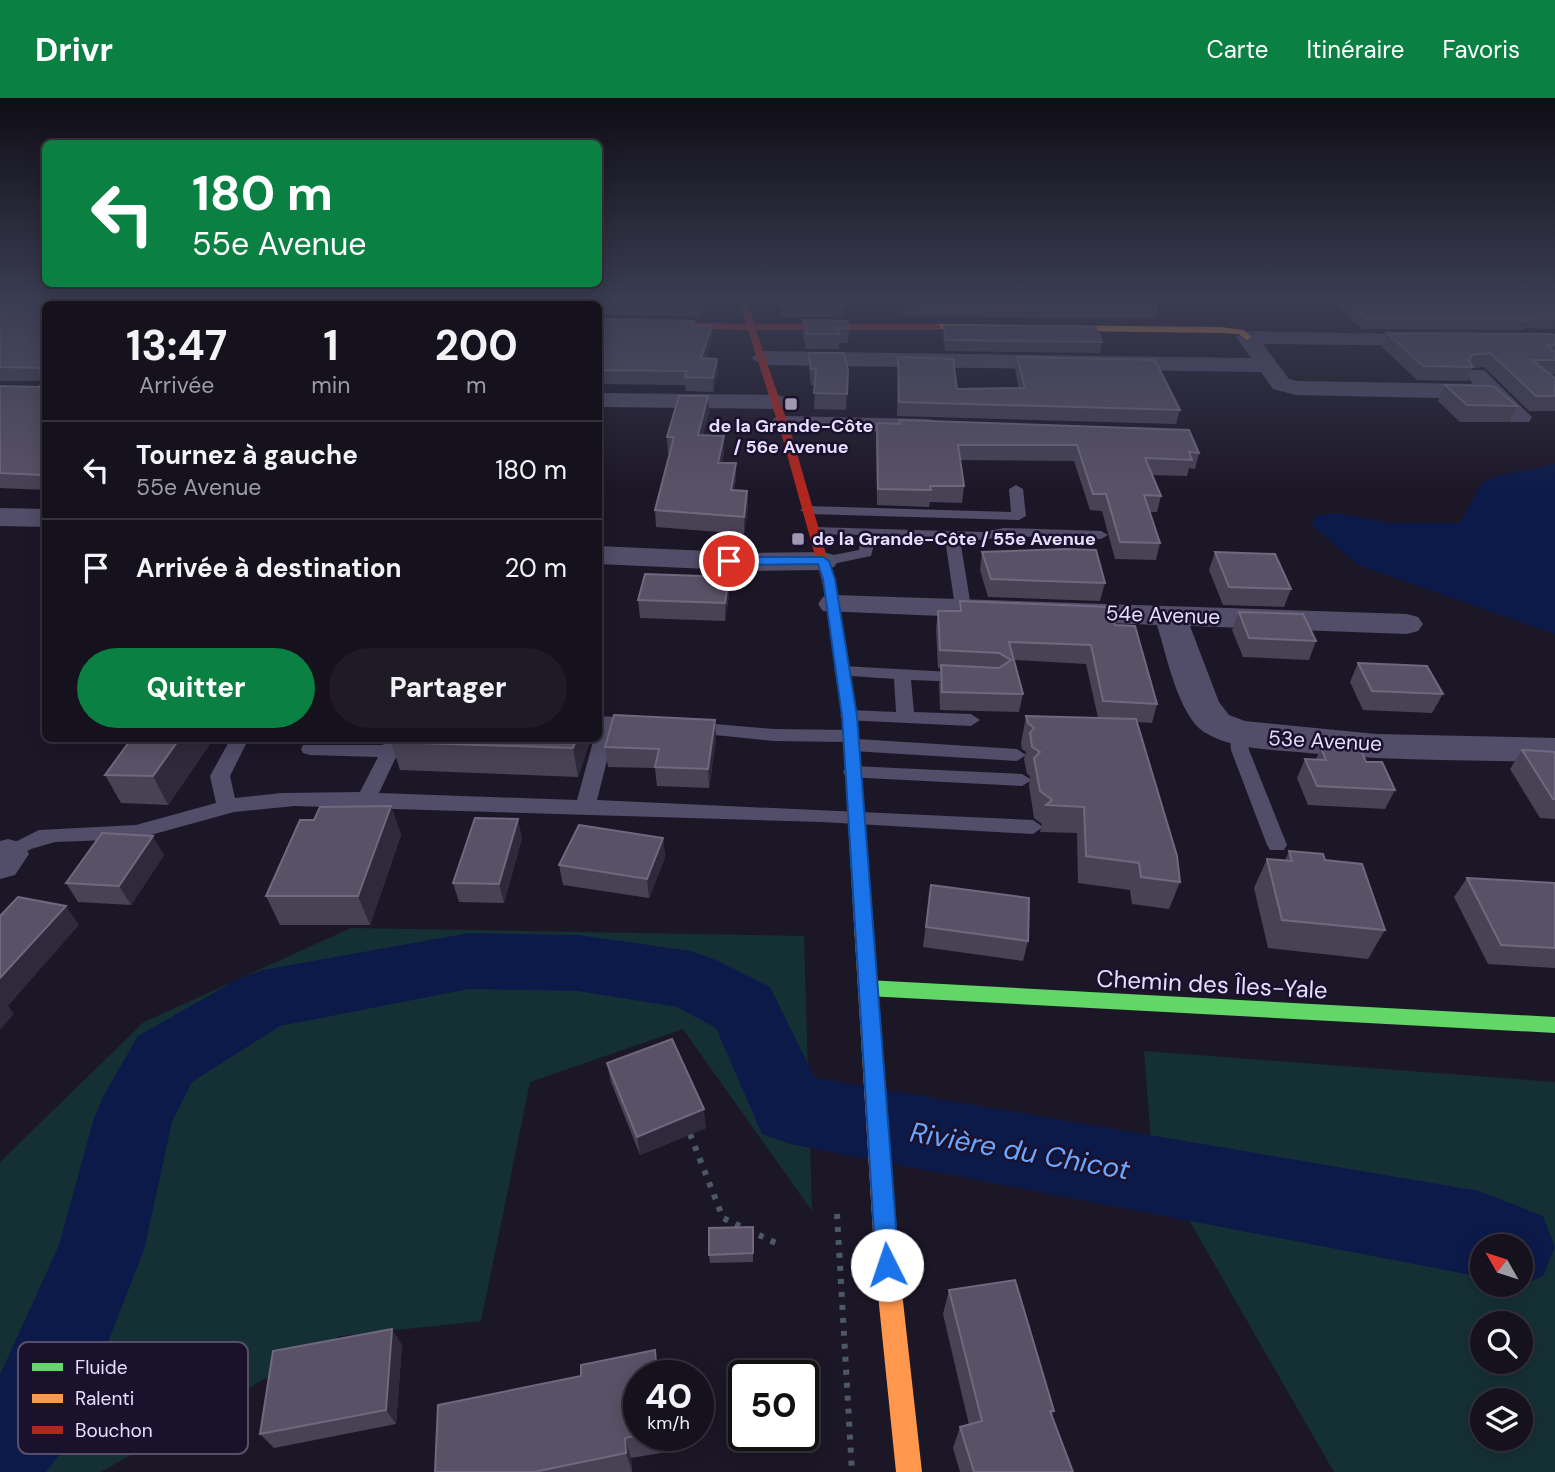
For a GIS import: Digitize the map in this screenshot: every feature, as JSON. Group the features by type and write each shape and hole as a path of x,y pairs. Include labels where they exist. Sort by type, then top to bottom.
{"main road":[{"path":"764,363 834,604 849,716 881,1186 894,1349 909,1472"},
{"name":"Chemin des Îles-Yale","path":"867,988 1555,1025"}],"street":[{"path":"1131,363 1267,365 1281,384 1296,388 1496,392"},
{"path":"1464,363 1520,417"},
{"path":"602,400 953,427"},
{"path":"0,517 42,518"},
{"path":"602,555 740,562 823,561"},
{"name":"54e Avenue","path":"834,604 1407,624"},
{"name":"53e Avenue","path":"1170,615 1206,710 1217,723 1239,733 1285,740 1555,750"}],"lane":[{"path":"807,510 1020,516 1016,489"},
{"path":"814,531 983,536 1003,532 1101,535"},
{"path":"823,561 866,553 869,531"},
{"path":"952,535 962,607"},
{"path":"843,671 982,678"},
{"path":"902,673 905,718"},
{"path":"849,716 971,720"},
{"path":"603,722 1017,755"},
{"path":"1239,733 1240,750 1277,845"},
{"path":"227,807 220,776 238,742"},
{"path":"585,807 599,742"},
{"path":"310,750 393,745 366,800"},
{"path":"853,772 1022,780"},
{"path":"4,859 21,844 43,835 136,832 227,807 276,799 856,817 1033,827"}],"path":[{"path":"690,1134 714,1201 723,1218 780,1245"},
{"path":"841,1305 852,1472"}],"green space":[{"path":"351,928 804,936 812,1211 683,1029 530,1082 481,1321 340,1336 248,1388 248,1342 18,1342 18,1454 133,1454 101,1472 0,1472 0,1162 144,1022"},
{"path":"1144,1051 1555,1082 1555,1472 1334,1472 1192,1225 1153,1166"}],"water":[{"path":"1555,464 1555,634 1358,565 1312,525 1315,516 1338,513 1387,523 1460,523 1482,483 1500,475"}],"building":[{"path":"0,363 42,363 42,384 40,368 0,367"},
{"path":"602,363 716,363 713,378 685,377 687,371 602,370"},
{"path":"810,363 846,363 847,394 814,393 816,369 811,369"},
{"path":"898,363 954,363 957,389 1025,388 1019,363 1157,363 1180,410 899,402"},
{"path":"1420,363 1470,363 1473,367 1423,366"},
{"path":"1501,363 1536,363 1555,378 1555,396 1536,396"},
{"path":"42,384 42,474 0,473 0,386 39,387"},
{"path":"1445,385 1493,386 1517,406 1467,405"},
{"path":"679,396 708,396 698,435 724,436 718,463 736,463 731,490 747,491 744,517 655,510 674,437 667,437"},
{"path":"899,420 1189,430 1199,453 1189,452 1192,460 1145,458 1161,496 1144,495 1160,543 1120,542 1106,494 1093,494 1077,445 958,445 964,486 930,486 931,490 878,489 877,423 900,424"},
{"path":"1096,550 1105,583 991,579 982,552"},
{"path":"1215,552 1275,554 1291,589 1229,587"},
{"path":"645,574 729,577 725,603 638,600"},
{"path":"960,601 1111,607 1115,625 1135,626 1157,704 1103,701 1091,645 1009,642 1023,694 942,692 941,665 999,668 1011,660 999,653 940,650 938,611 961,611"},
{"path":"1239,612 1303,614 1316,641 1249,638"},
{"path":"1358,663 1427,666 1443,694 1372,691"},
{"path":"614,715 715,720 708,769 655,767 659,749 605,747"},
{"path":"1026,716 1136,719 1177,856 1180,882 1141,877 1139,863 1086,856 1084,807 1046,805 1052,800 1040,791 1034,758 1040,752 1032,747 1030,733 1034,728 1028,723"},
{"path":"129,742 177,742 153,776 105,775"},
{"path":"391,742 575,742 573,748"},
{"path":"1321,748 1361,750 1366,762 1382,762 1395,790 1317,786 1305,759 1326,760"},
{"path":"1522,750 1555,752 1555,799 1553,799"},
{"path":"391,806 358,896 266,896 300,820 314,820 320,807"},
{"path":"475,818 518,819 499,884 453,883"},
{"path":"579,825 663,838 647,879 559,865"},
{"path":"102,833 153,836 119,886 66,883"},
{"path":"1289,851 1323,854 1325,860 1362,864 1385,930 1282,920 1267,859 1292,861"},
{"path":"1467,878 1555,883 1555,948 1501,945"},
{"path":"931,885 1029,898 1028,941 926,927"},
{"path":"18,897 66,906 0,978 0,916"},
{"path":"672,1039 704,1109 637,1137 607,1063"},
{"path":"753,1227 753,1253 709,1255 709,1228"},
{"path":"1015,1280 1054,1411 1050,1411 1073,1472 974,1472 960,1427 982,1421 949,1290"},
{"path":"392,1329 386,1410 260,1434 273,1351"},
{"path":"655,1350 656,1360 623,1360 623,1451 626,1453 534,1472 435,1472 438,1405 581,1376 581,1365"}],"waterway":[{"name":"Rivière du Chicot","path":"63,1342 101,1250 133,1118 165,1059 263,1000 469,961 578,963 691,980 744,1008 790,1109 1482,1234"},
{"name":"Rivière du Chicot","path":"0,1452 18,1429"}],"traffic: fast":[{"path":"831,592 849,716 863,924"},
{"path":"867,988 1555,1025"}],"traffic: slow":[{"path":"863,924 887,1265 909,1472"}],"traffic: jam":[{"path":"763,363 787,436 831,592"}],"place":[{"name":"de la Grande-Côte / 56e Avenue","path":"791,404"},
{"name":"de la Grande-Côte / 55e Avenue","path":"798,539"}],"route":[{"path":"729,561 823,561 829,579 849,716 887,1265"}]}
